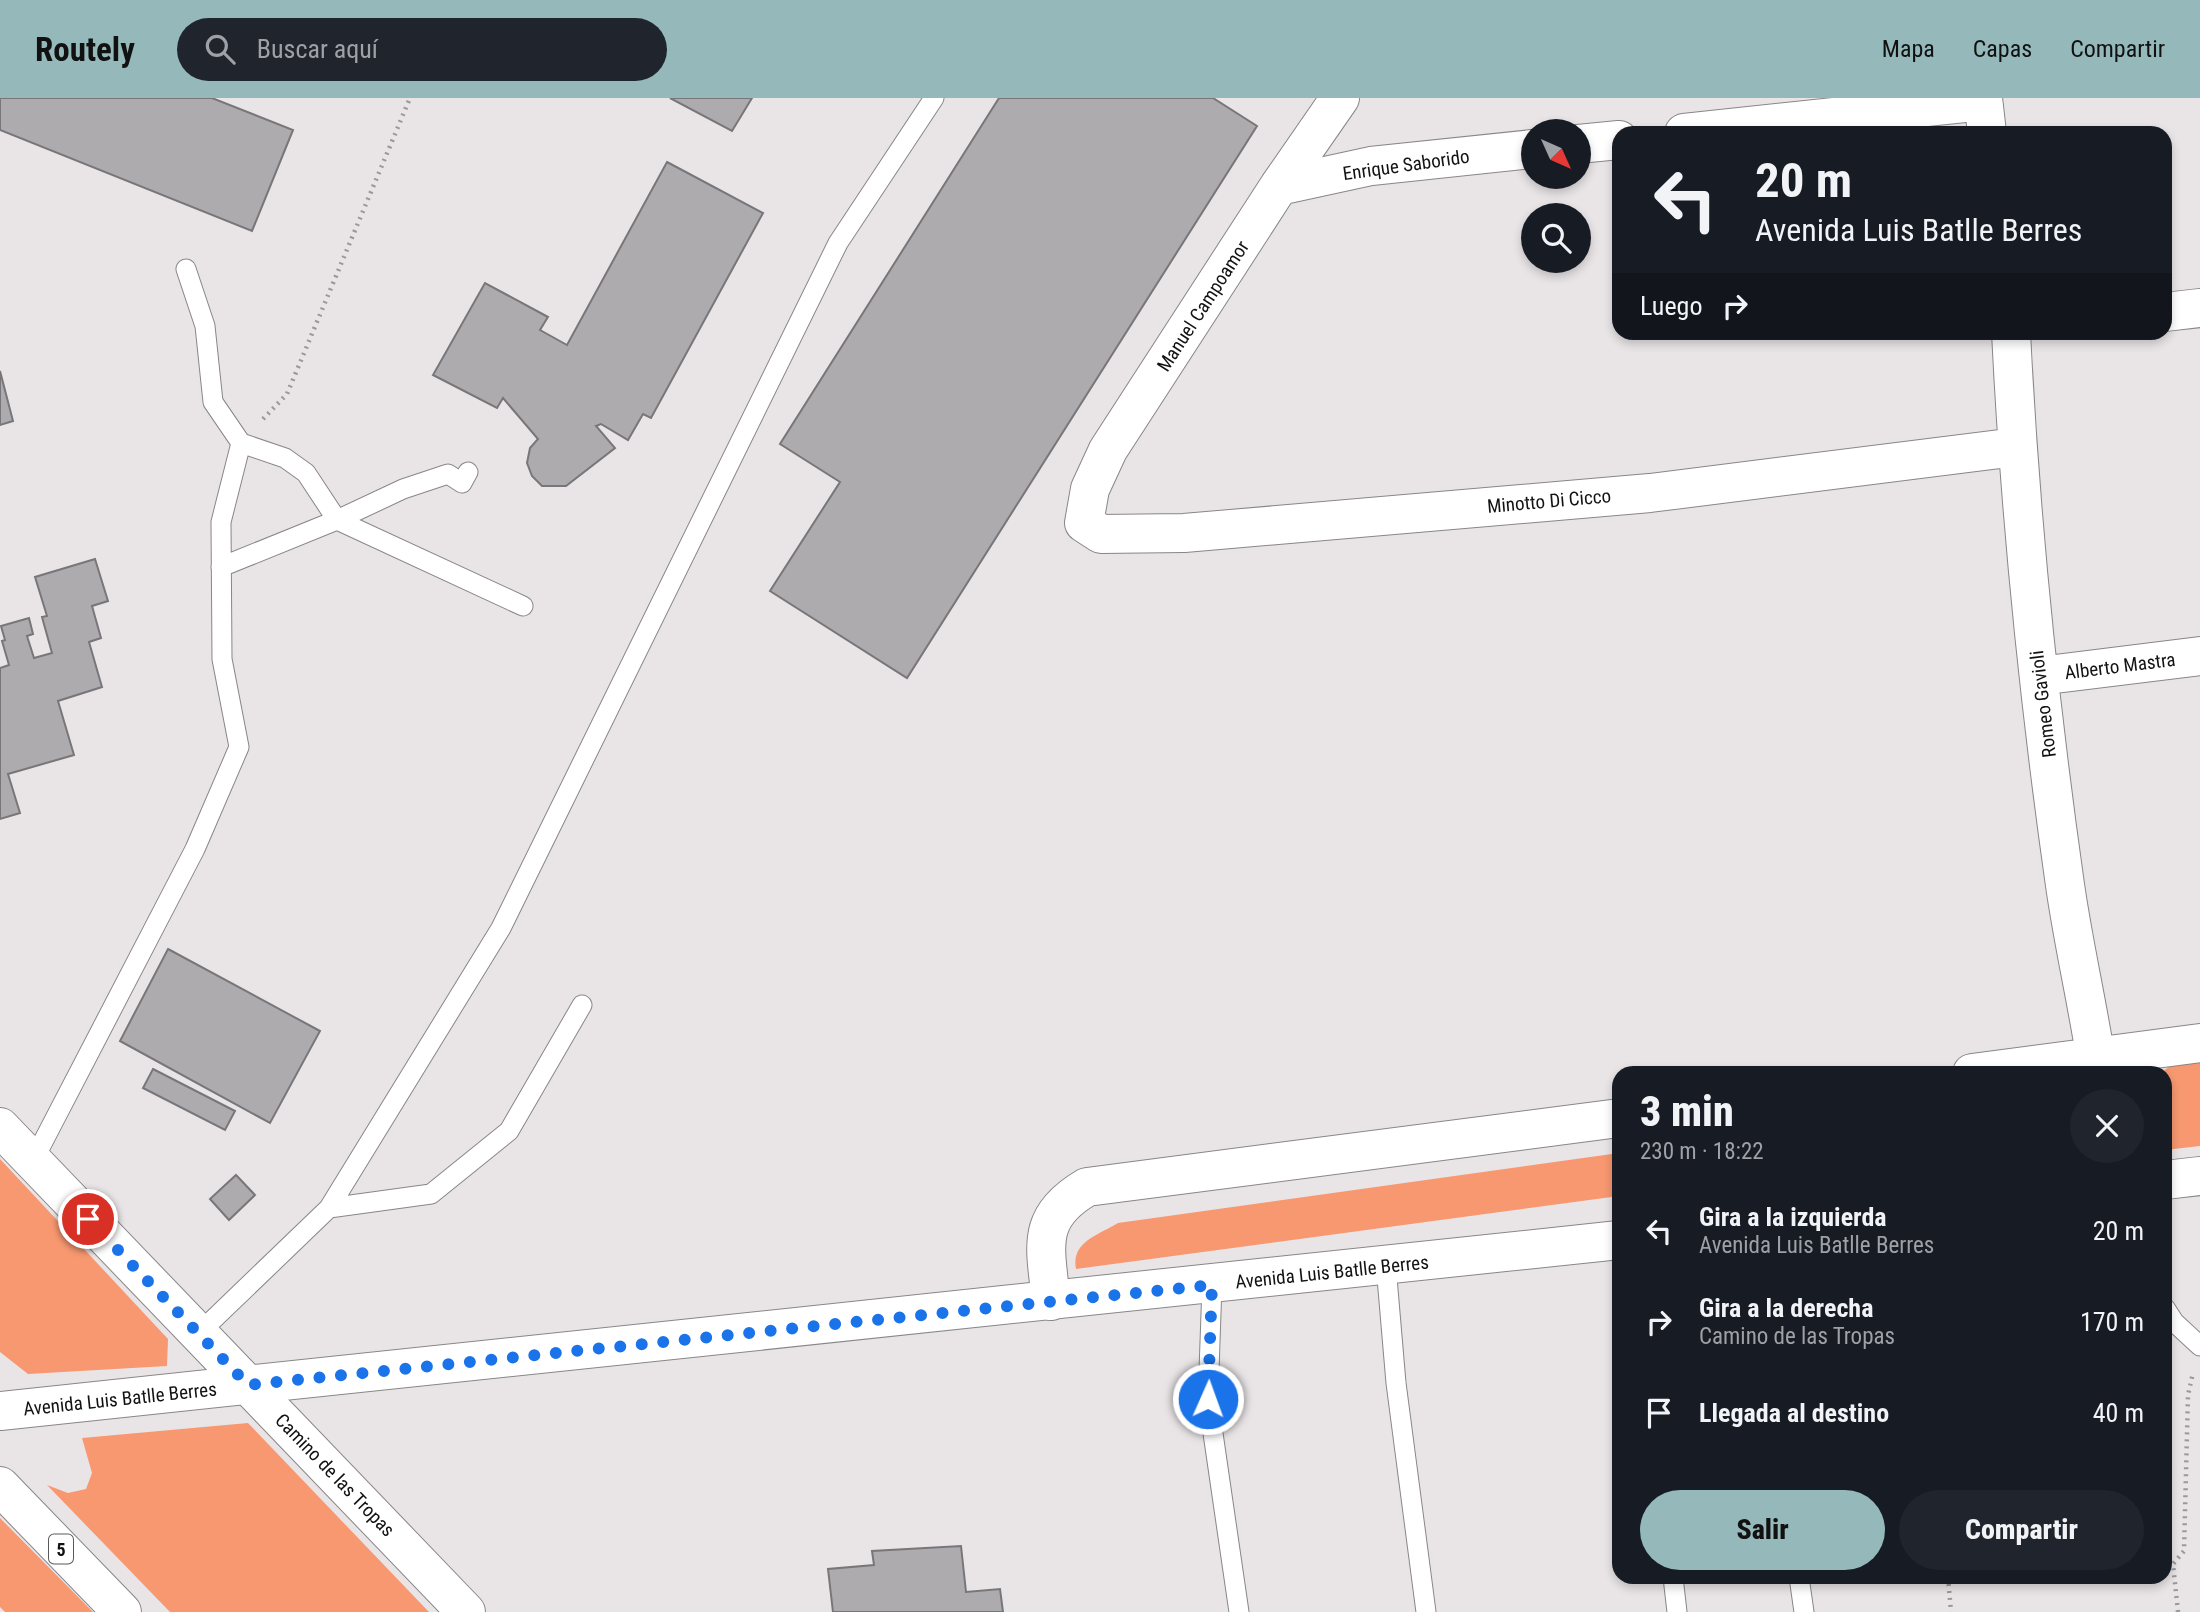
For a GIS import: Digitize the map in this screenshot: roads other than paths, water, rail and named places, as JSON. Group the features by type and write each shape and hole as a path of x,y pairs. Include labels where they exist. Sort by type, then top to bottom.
{"main road":[{"name":"Manuel Campoamor","path":"1084,523 1090,489 1108,450 1279,186 1340,98"},
{"path":"1780,126 1985,111"},
{"path":"1591,143 1612,141"},
{"name":"Enrique Saborido","path":"1279,186 1371,166 1521,150"},
{"path":"2172,311 2200,308"},
{"name":"Romeo Gavioli","path":"2011,340 2016,447 2039,676 2065,887 2097,1065"},
{"name":"Minotto Di Cicco","path":"1084,523 1101,534 1184,533 1650,493 2016,447"},
{"name":"Alberto Mastra","path":"2039,676 2200,656"},
{"path":"2097,1065 2200,1043"},
{"path":"1051,1301 1045,1243 1051,1220 1065,1200 1087,1187 1612,1119"},
{"name":"Camino de las Tropas","path":"0,1127 466,1612"},
{"path":"2172,1179 2200,1176"},
{"name":"Avenida Luis Batlle Berres","path":"0,1411 1612,1241"},
{"name":"5","path":"0,1486 122,1612"}],"lane":[{"path":"198,1334 329,1208 501,928 838,243 934,98"},
{"path":"186,269 205,326 213,402 241,443 285,458 306,473 337,520 523,606"},
{"path":"33,1161 195,849 239,747 222,659 221,567 222,522 241,443"},
{"path":"221,567 337,520 403,489 448,474 462,483 468,472"},
{"path":"329,1208 431,1194 509,1131 583,1005"},
{"path":"1386,1266 1396,1383 1426,1612"},
{"path":"1212,1285 1208,1399 1239,1612"},
{"path":"2172,1319 2199,1346"},
{"path":"1674,1584 1677,1612"},
{"path":"1800,1584 1804,1612"}]}
